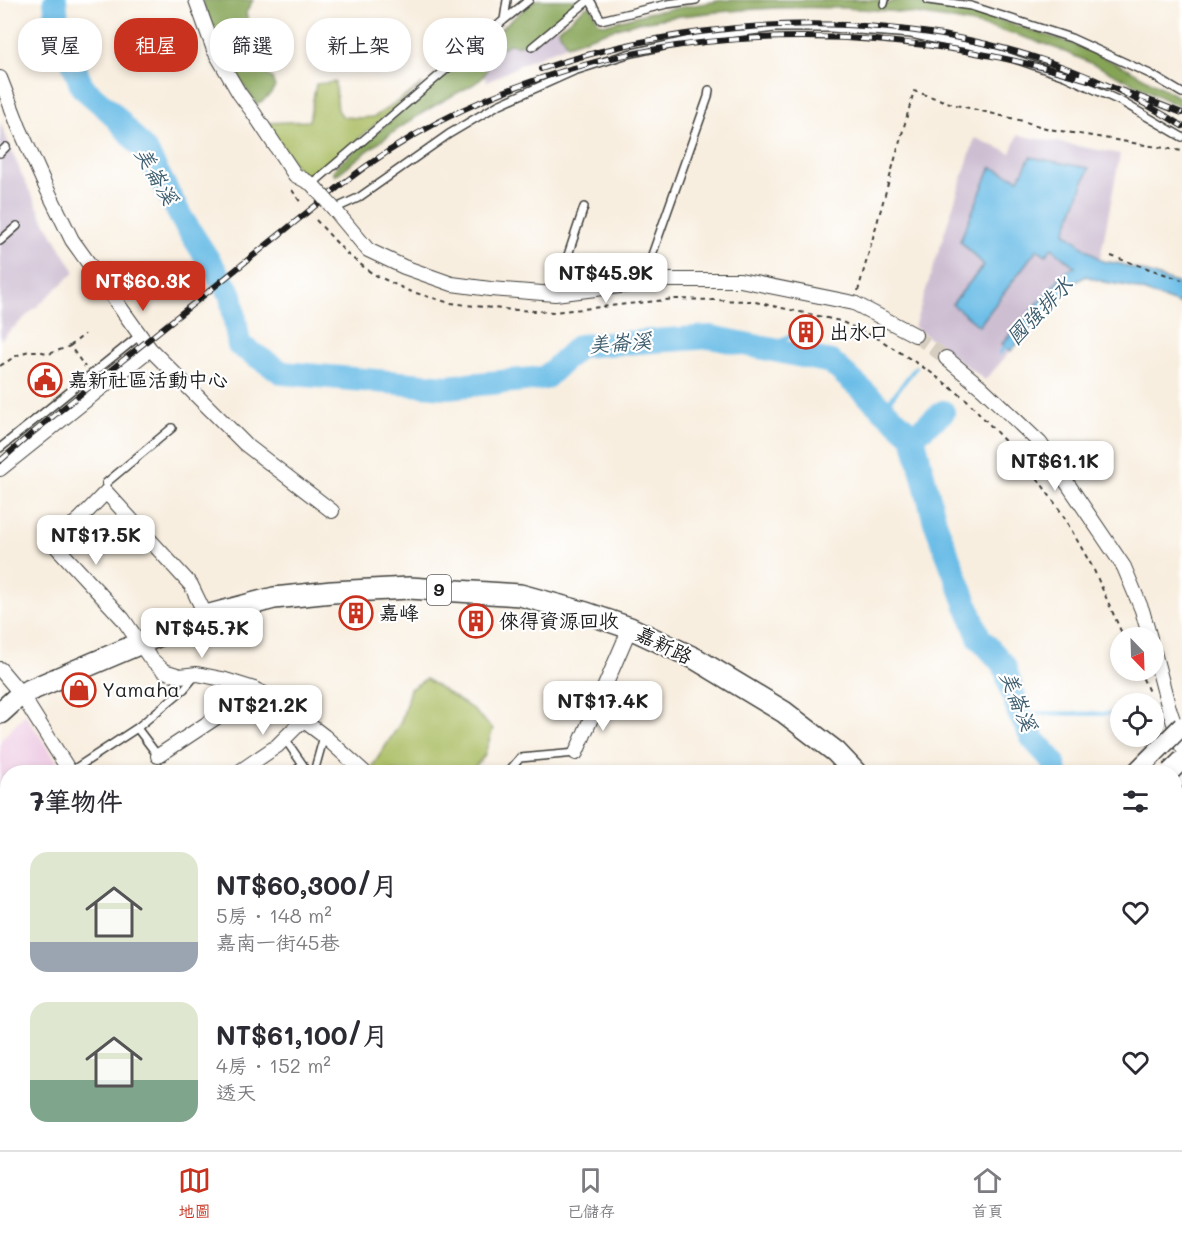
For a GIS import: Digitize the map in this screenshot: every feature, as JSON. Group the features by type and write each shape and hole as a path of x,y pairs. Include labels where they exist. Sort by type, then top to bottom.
{"main road":[{"name":"嘉新路","path":"0,713 21,694 206,616 274,598 409,588 520,595 630,628 696,660 784,712 836,752 848,765"}],"street":[{"path":"196,0 214,50 239,93 295,175 315,187 368,250 404,267 452,284 555,294 668,280 740,280 854,303 915,335"},
{"path":"0,78 19,127 72,240 150,349 245,444 332,511"},
{"path":"0,469 150,349"},
{"path":"946,358 1040,442 1124,567 1147,627"},
{"path":"206,616 191,585 106,492 53,543 123,619 150,658 164,671 180,676 197,674 222,679 276,699 324,736 355,765"},
{"path":"576,753 630,628"},
{"path":"0,669 21,694 66,765"},
{"path":"1163,681 1182,747"},
{"path":"158,756 223,713 254,689"},
{"path":"249,765 277,746 303,720"},
{"path":"1143,765 1182,726"}],"lane":[{"path":"504,18 507,0"},
{"path":"506,18 529,0"},
{"path":"532,47 589,0 601,20 667,4 696,0"},
{"path":"928,0 971,6 1071,38 1150,74 1182,93"},
{"path":"334,209 358,198 449,134 498,105 574,71 628,54 704,37 775,28 881,28 994,52 1065,76 1122,102 1182,138"},
{"path":"315,187 445,72"},
{"path":"642,283 709,90"},
{"path":"555,294 584,207"},
{"path":"0,241 17,226"},
{"path":"0,448 140,335"},
{"path":"106,492 106,483 172,428"},
{"path":"81,765 137,728 184,689 197,674"},
{"path":"303,720 285,739 303,765"},
{"path":"137,728 158,756"},
{"path":"316,765 324,736"},
{"path":"514,765 520,758 576,753"}],"path":[{"path":"854,303 914,91 956,105 1049,129 1182,151"},
{"path":"1111,256 1182,280"},
{"path":"0,366 20,353 37,350 49,354 70,346 85,334"},
{"path":"70,346 90,375"},
{"path":"910,358 967,400 1033,472 1061,512 1093,568 1119,627"}],"shaded area":[{"path":"552,22 567,45 507,72 507,45 526,45"},
{"path":"486,72 507,72 487,82"},
{"path":"0,122 44,220 75,272 0,340"},
{"path":"1018,135 1120,154 1100,259 1086,275 1069,286 985,380 914,327 975,138 1011,153"},
{"path":"25,714 59,765 0,765 0,741"}],"green space":[{"path":"202,0 253,0 246,13 247,18 210,18 210,22"},
{"path":"535,0 583,0 554,25 552,23 533,40 522,45 507,45 507,23"},
{"path":"724,0 878,0 880,4 888,4 905,0 977,13 1068,42 1127,68 1182,99 1182,108 1096,65 1042,43 944,18 843,8 741,10 640,22 567,45 558,30 590,5 599,23 607,24 646,13"},
{"path":"235,72 264,72 272,78 275,87 269,96 256,104"},
{"path":"449,72 486,72 481,79 405,124 335,176 333,171"},
{"path":"335,82 338,110 343,117 360,118 374,117 423,84 319,172 309,176 300,173 266,123 309,121 316,84"},
{"path":"426,679 471,708 493,729 484,756 476,765 373,765 401,722 410,689"}],"water":[{"path":"1030,157 1089,168 1065,232 1102,261 1121,264 1182,285 1182,305 1128,286 1086,276 1069,286 1011,351 1002,344 1067,270 1075,267 1052,248 1046,255 1037,249 979,326 952,304 984,265 960,241 991,167 1019,179"}],"waterway":[{"name":"美崙溪","path":"55,0 57,19 82,87 112,113 147,153 182,219 231,295 239,345 283,373 446,387 545,378 579,346 711,337 831,362 913,436 935,522 979,637 1004,665 1019,713 1033,739 1054,765"},
{"path":"765,349 795,333"},
{"name":"國強排水","path":"1000,353 1007,345"},
{"path":"883,409 916,367"},
{"name":"國強排水","path":"913,436 943,412"},
{"path":"1019,713 1110,714"}],"tunnel":[{"path":"915,335 946,358"}],"railway":[{"path":"541,69 620,47 702,32 785,25 869,26 951,37 1032,56 1109,86 1182,126"},
{"path":"0,461 320,202 414,136 516,87 624,55 736,39 850,38 963,51 1075,76 1182,113"}],"place":[{"name":"出水口","path":"806,332"},
{"name":"嘉新社區活動中心","path":"45,380"},
{"name":"嘉峰","path":"356,613"},
{"name":"倈得資源回收","path":"476,621"},
{"name":"Yamaha","path":"79,690"}]}
